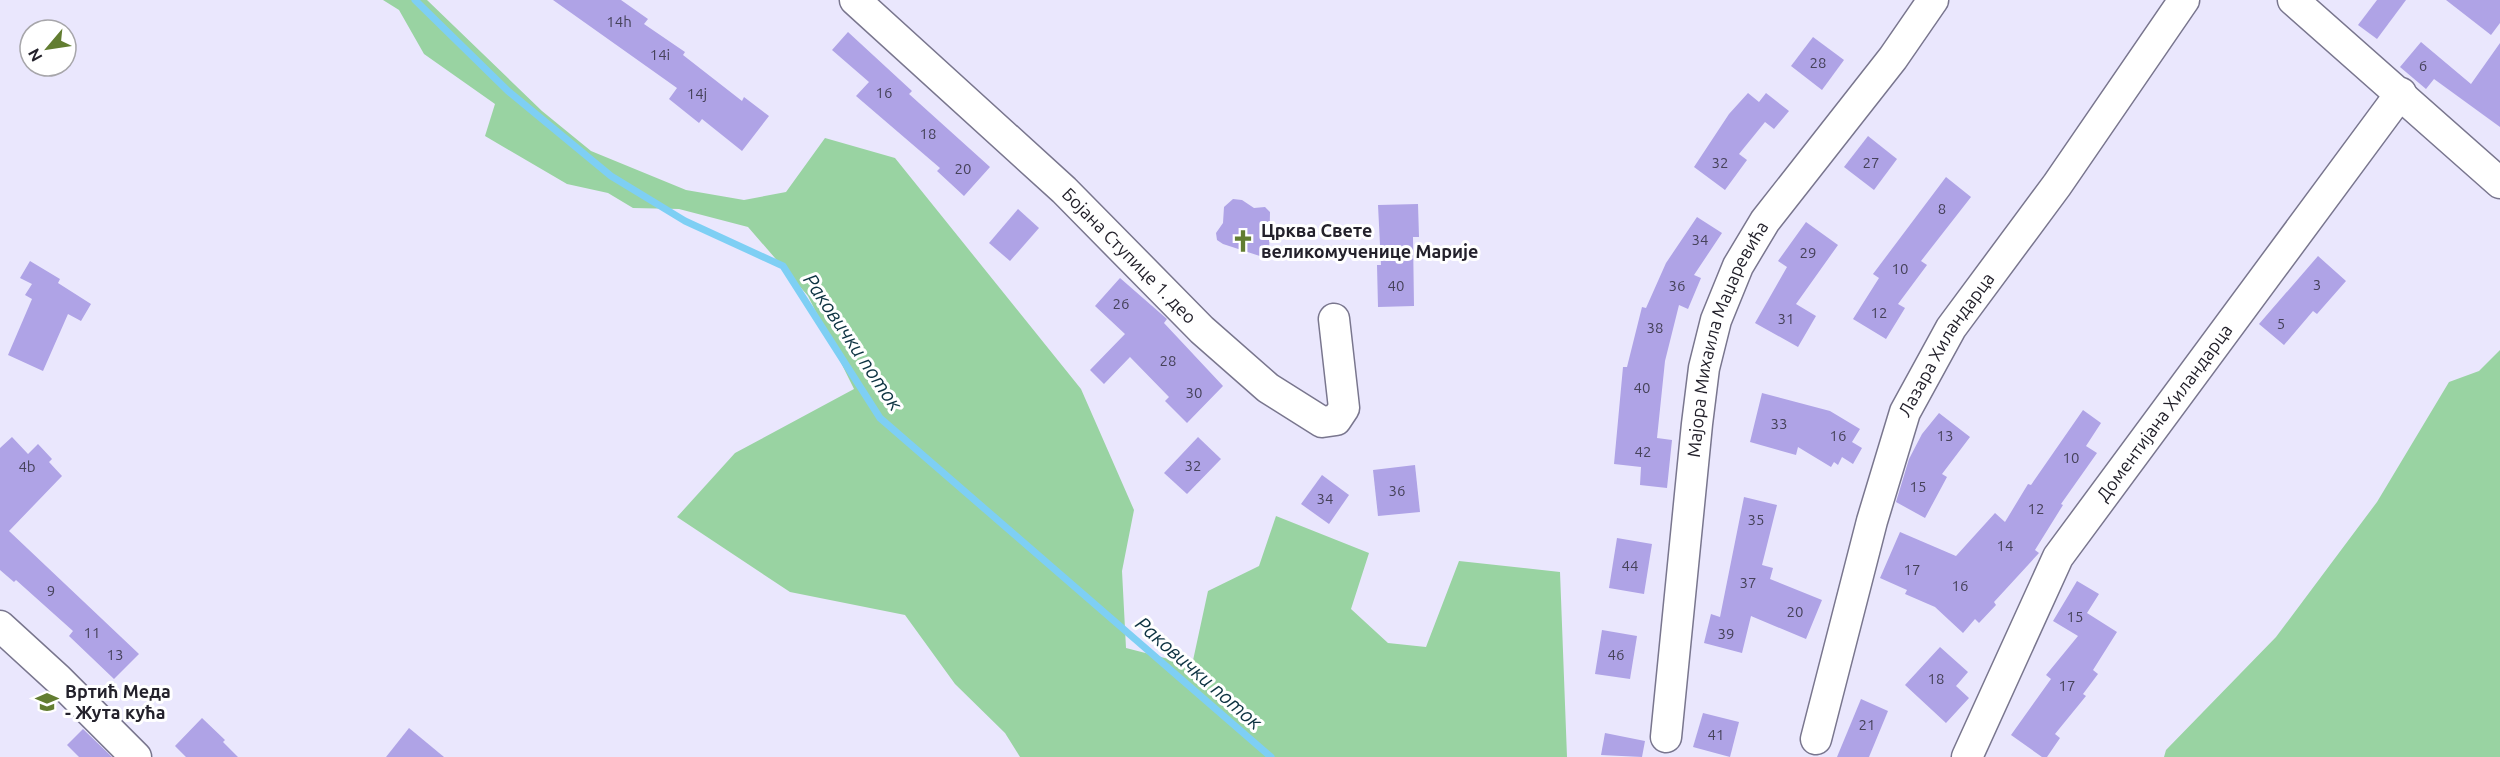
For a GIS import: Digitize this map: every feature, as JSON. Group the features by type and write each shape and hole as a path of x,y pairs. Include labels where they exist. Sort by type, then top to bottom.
{"street":[{"name":"Бојана Ступице 1. део","path":"855,0 1064,190 1202,330 1268,388 1322,422 1336,420 1344,408 1334,319"},
{"name":"Мајора Михаила Маџаревића","path":"1665,737 1697,424 1704,368 1716,320 1738,266 1765,221 1893,58 1934,0"},
{"name":"Лазара Хиландарца","path":"1816,739 1872,521 1905,412 1951,328 2057,185 2184,0"},
{"path":"2294,0 2500,183"},
{"name":"Доментијана Хиландарца","path":"1967,757 2058,557 2401,93"},
{"path":"0,626 136,757"}],"green space":[{"path":"383,0 427,0 542,111 591,151 686,190 744,200 786,192 825,138 895,158 1081,389 1134,510 1122,571 1126,648 1192,665 1208,591 1259,566 1276,516 1369,553 1351,609 1388,643 1426,647 1459,561 1560,572 1567,757 1020,757 1005,733 955,684 905,615 790,592 677,517 735,453 854,389 808,296 748,227 679,209 633,208 608,193 567,184 485,136 495,104 424,54 399,10"},
{"path":"2500,350 2500,757 2164,757 2166,750 2276,637 2377,502 2449,382 2479,371"}],"building":[{"path":"553,0 621,0 648,19 644,24 685,52 683,55 742,101 744,97 769,116 742,151 702,119 699,123 669,99 677,88"},
{"path":"2377,0 2406,0 2377,39 2358,25"},
{"path":"2446,0 2500,0 2500,23 2491,35"},
{"path":"848,32 912,91 909,94 990,167 964,196 937,171 940,168 856,96 869,82 832,50"},
{"path":"1813,37 1844,60 1822,90 1791,66"},
{"path":"2421,42 2471,84 2500,43 2500,127 2434,79 2426,89 2400,67"},
{"path":"1748,93 1759,102 1766,93 1789,111 1774,129 1765,122 1739,154 1747,160 1725,190 1694,167 1729,114"},
{"path":"1868,136 1897,159 1874,190 1844,167"},
{"path":"1946,177 1971,197 1921,261 1927,265 1898,304 1905,308 1886,339 1853,319 1879,278 1873,274"},
{"name":"Црква Свете великомученице Марије","path":"1233,199 1242,200 1254,208 1265,207 1270,212 1269,259 1217,240 1216,233 1223,223 1224,207"},
{"path":"1418,204 1419,237 1413,237 1414,306 1378,307 1377,265 1381,265 1378,205"},
{"path":"1018,209 1039,228 1010,261 989,243"},
{"path":"1697,217 1722,233 1694,275 1701,278 1688,309 1679,305 1665,361 1657,438 1672,440 1667,488 1640,485 1641,467 1614,464 1623,367 1627,367 1642,307 1646,308 1666,263"},
{"path":"1806,222 1838,245 1796,304 1816,316 1798,347 1755,323 1787,267 1778,261"},
{"path":"2318,256 2346,281 2317,314 2313,311 2284,345 2259,324"},
{"path":"30,261 60,279 58,283 91,304 81,321 68,314 43,371 8,355 32,299 25,295 32,284 20,278"},
{"path":"1120,278 1167,319 1164,323 1223,386 1187,423 1165,401 1169,397 1130,357 1104,384 1090,370 1125,334 1095,306"},
{"path":"1762,393 1830,411 1860,429 1852,442 1862,448 1853,464 1842,457 1838,465 1834,462 1831,467 1798,447 1796,455 1750,442"},
{"path":"2083,410 2101,423 2086,446 2097,453 2061,504 2063,505 2035,550 2039,553 1994,602 1996,605 1979,623 1975,619 1963,633 1935,607 1905,594 1907,590 1880,578 1900,532 1956,556 1995,513 2005,522 2028,484 2031,485"},
{"path":"1939,413 1970,437 1942,474 1947,477 1925,518 1896,502 1909,459 1922,434"},
{"path":"12,437 28,454 38,444 52,459 49,462 62,476 9,531 139,654 114,679 69,636 73,631 16,580 14,582 0,570 0,448"},
{"path":"1198,437 1221,459 1187,494 1164,473"},
{"path":"1415,465 1420,512 1378,516 1373,470"},
{"path":"1322,475 1349,495 1329,524 1301,504"},
{"path":"1744,497 1777,505 1762,565 1773,568 1770,579 1822,600 1806,639 1751,616 1742,653 1704,643 1711,614 1720,617"},
{"path":"1617,538 1652,544 1644,594 1609,588"},
{"path":"2077,581 2099,594 2087,613 2117,632 2093,670 2098,674 2083,694 2086,696 2055,734 2060,738 2047,757 2042,757 2011,735 2051,679 2046,675 2078,636 2053,621"},
{"path":"1602,630 1637,636 1630,679 1595,674"},
{"path":"1940,647 1968,672 1956,686 1969,698 1946,723 1905,685"},
{"path":"1861,699 1888,711 1869,757 1837,757"},
{"path":"1703,713 1739,722 1730,757 1693,747"},
{"path":"202,718 225,740 223,742 238,757 186,757 175,746"},
{"path":"409,728 444,757 386,757"},
{"path":"83,729 112,757 79,757 67,745"},
{"path":"1605,733 1645,741 1642,757 1601,755"}],"waterway":[{"name":"Раковички поток","path":"415,0 508,91 611,176 685,221 783,266 880,418 1271,757"}],"place":[{"name":"Црква Свете великомученице Марије","path":"1243,241"},
{"name":"Вртић Меда - Жута кућа","path":"47,702"}]}
